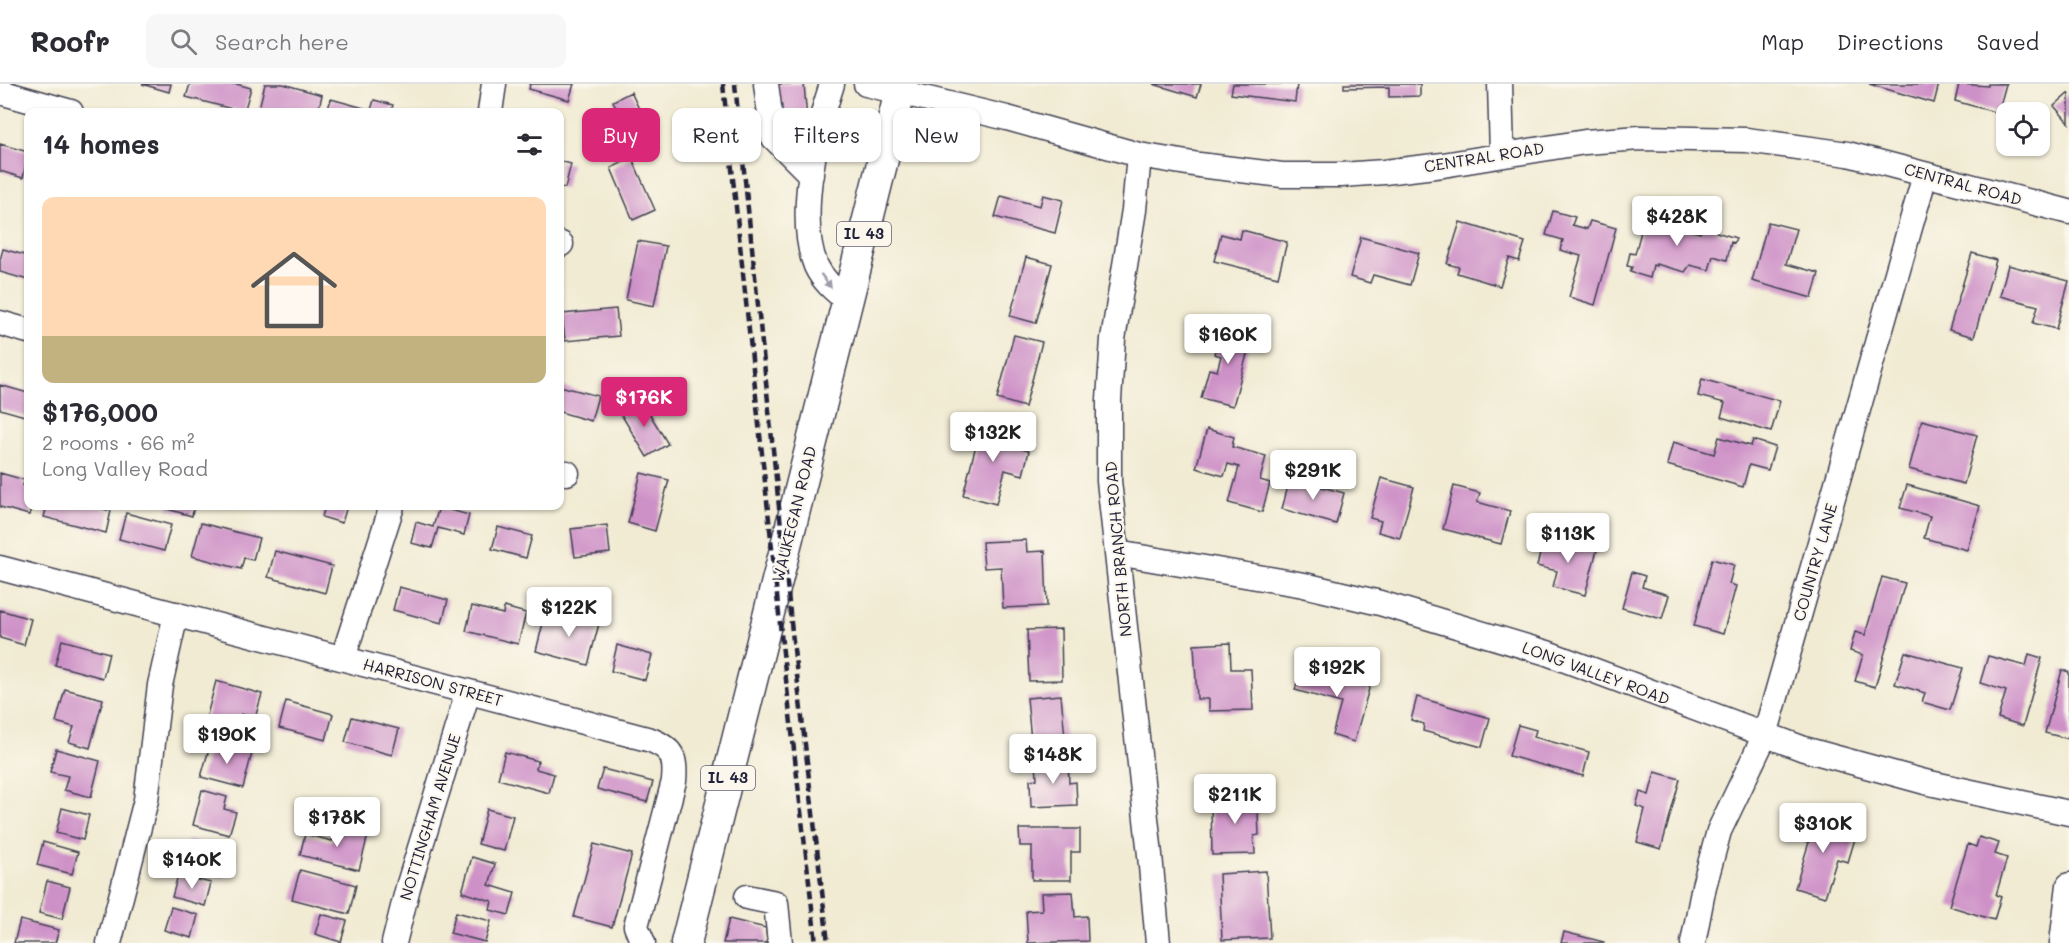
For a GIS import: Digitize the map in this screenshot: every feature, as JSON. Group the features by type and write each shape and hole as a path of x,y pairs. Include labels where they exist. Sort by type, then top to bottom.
{"main road":[{"name":"WAUKEGAN ROAD","path":"686,943 901,88"}],"street":[{"path":"491,108 494,84"},
{"path":"766,84 773,137 811,175"},
{"path":"832,84 824,108 811,175 808,238 817,268 831,288 848,300"},
{"name":"CENTRAL ROAD","path":"866,84 901,88 1139,155 1282,175 1384,172 1585,142 1640,138 1747,140 1848,154 2069,212"},
{"path":"1500,84 1502,154"},
{"path":"0,92 57,108"},
{"name":"NORTH BRANCH ROAD","path":"1139,155 1134,210 1113,339 1109,400 1109,481 1158,943"},
{"name":"COUNTRY LANE","path":"1694,943 1704,886 1719,831 1765,735 1925,175"},
{"path":"0,323 24,330"},
{"path":"343,658 391,510"},
{"name":"LONG VALLEY ROAD","path":"1117,553 1304,585 1380,603 1547,653 1804,749 1925,782 2069,813"},
{"name":"HARRISON STREET","path":"0,568 651,740 664,746 672,755 675,767 674,781 636,926 643,943"},
{"path":"109,943 146,800 160,685 177,614"},
{"name":"NOTTINGHAM AVENUE","path":"394,943 408,887 468,692"},
{"path":"2062,943 2069,885"},
{"path":"747,897 776,903 780,943"}],"building":[{"path":"142,84 171,84 169,92"},
{"path":"190,84 236,84 251,88 245,108 229,108 186,97"},
{"path":"265,84 283,84 322,95 319,108 259,108"},
{"path":"530,84 574,84 569,100 529,89"},
{"path":"772,84 804,84 806,108 774,108"},
{"path":"1153,84 1201,84 1197,97"},
{"path":"1233,84 1297,84 1295,102 1231,94"},
{"path":"1344,84 1420,84 1420,96 1389,97 1389,87 1344,88"},
{"path":"1869,84 1939,84 1934,103"},
{"path":"1959,84 1988,86 1988,84 2006,84 2001,102 1996,102 1996,112 1955,101"},
{"path":"631,92 639,108 616,108 613,101"},
{"path":"2069,93 2069,123 2054,106"},
{"path":"331,99 364,108 328,108"},
{"path":"374,100 393,105 392,108 372,108"},
{"path":"0,144 24,151 23,178 0,171"},
{"path":"564,162 571,164 564,188"},
{"path":"624,162 634,162 655,210 633,220 611,168"},
{"path":"1043,195 1063,200 1055,233 995,217 1001,196 1040,206"},
{"path":"1553,211 1575,217 1572,225 1587,229 1590,221 1616,228 1595,305 1569,297 1581,256 1560,250 1563,240 1546,235"},
{"path":"1661,211 1675,215 1672,226 1700,233 1702,225 1736,238 1734,243 1731,242 1727,260 1713,256 1709,270 1690,265 1685,272 1656,264 1656,266 1653,265 1650,278 1630,272 1632,267 1627,266 1630,253 1635,254 1643,224 1656,228"},
{"path":"1460,222 1525,242 1519,261 1509,258 1500,286 1457,273 1459,267 1447,264"},
{"path":"1768,222 1796,229 1786,264 1819,273 1812,298 1752,281"},
{"path":"1242,230 1287,242 1278,277 1214,261 1221,234 1240,239"},
{"path":"1361,237 1419,253 1410,285 1373,275 1370,283 1350,277"},
{"path":"638,241 666,246 654,306 626,300"},
{"path":"3,249 24,255 24,279 0,272"},
{"path":"1972,253 1996,260 1974,337 1949,330"},
{"path":"1026,257 1052,264 1036,323 1010,316"},
{"path":"2008,265 2069,281 2056,329 2033,323 2038,306 2000,296"},
{"path":"616,309 619,336 565,341 564,314"},
{"path":"1222,324 1253,332 1233,406 1201,398 1209,369 1217,371 1221,356 1214,354"},
{"path":"1014,335 1042,342 1025,407 997,399"},
{"path":"1702,379 1780,401 1771,432 1721,417 1725,403 1698,396"},
{"path":"0,385 24,392 24,416 0,409"},
{"path":"564,387 598,396 591,421 564,413"},
{"path":"640,398 668,444 647,457 619,411"},
{"path":"1922,420 1977,435 1964,484 1909,469"},
{"path":"982,422 1013,431 1009,446 1029,451 1023,475 1005,470 996,504 963,495"},
{"path":"1207,429 1234,437 1232,447 1266,456 1260,480 1270,483 1262,512 1229,503 1239,467 1228,464 1224,476 1196,468"},
{"path":"1719,437 1751,446 1753,440 1775,447 1768,470 1749,465 1743,487 1667,465 1673,442 1714,454"},
{"path":"0,473 24,480 24,510 31,510 29,515 0,507"},
{"path":"641,473 669,480 655,531 628,523"},
{"path":"1290,478 1344,493 1336,524 1282,509"},
{"path":"1381,478 1414,487 1400,538 1378,532 1381,521 1370,518"},
{"path":"1907,485 1980,506 1967,550 1924,538 1930,516 1900,508"},
{"path":"1454,486 1480,493 1477,502 1510,511 1501,544 1443,529"},
{"path":"46,510 111,511 106,533 44,517"},
{"path":"171,510 193,510 192,516"},
{"path":"324,510 346,510 342,523 322,517"},
{"path":"438,510 450,510 469,515 464,535 438,528 432,548 411,543 416,522 433,527"},
{"path":"126,513 171,525 164,551 119,539"},
{"path":"201,523 259,538 253,560 244,558 241,569 192,556"},
{"path":"607,525 610,553 575,557 571,529"},
{"path":"498,527 532,536 526,558 492,549"},
{"path":"1544,537 1597,550 1585,595 1553,587 1557,571 1537,566"},
{"path":"1026,540 1027,552 1045,551 1047,606 1003,608 1001,567 984,568 982,542"},
{"path":"275,551 332,566 325,593 268,577"},
{"path":"1712,559 1734,565 1729,584 1736,586 1723,634 1694,626"},
{"path":"1632,572 1645,576 1642,587 1669,595 1662,619 1622,608"},
{"path":"1882,577 1905,583 1875,687 1855,681 1863,655 1850,651 1855,632 1865,635"},
{"path":"399,587 448,600 442,623 393,610"},
{"path":"472,606 503,614 504,607 526,613 518,644 466,631"},
{"path":"0,610 31,619 24,645 0,638"},
{"path":"567,611 600,620 588,665 536,651 544,619 563,624"},
{"path":"1061,629 1062,680 1029,681 1027,630"},
{"path":"62,640 109,653 103,678 55,665"},
{"path":"1230,643 1231,669 1251,669 1253,710 1209,711 1209,699 1197,699 1194,645"},
{"path":"617,645 652,655 645,680 611,671"},
{"path":"1905,652 1963,668 1950,710 1922,702 1925,693 1895,684"},
{"path":"2029,654 2042,658 2023,726 1998,718 2006,691 1980,683 1988,656 2026,666"},
{"path":"1302,666 1370,685 1354,742 1332,735 1341,703 1295,690"},
{"path":"2062,670 2069,672 2069,739 2045,733"},
{"path":"216,681 262,694 255,718 241,714 237,727 206,719"},
{"path":"65,689 103,699 90,748 69,742 74,727 56,722"},
{"path":"1061,695 1066,748 1032,751 1027,698"},
{"path":"1417,697 1490,718 1482,747 1423,731 1424,724 1411,720"},
{"path":"286,701 333,714 326,740 279,728"},
{"path":"352,717 399,729 392,755 345,742"},
{"path":"1518,725 1536,730 1534,737 1589,752 1583,776 1509,756"},
{"path":"211,742 252,753 243,788 201,777"},
{"path":"56,749 100,761 91,797 64,790 68,776 50,772"},
{"path":"505,752 538,761 536,769 554,774 549,793 498,779"},
{"path":"1068,760 1069,783 1076,782 1077,805 1031,807 1030,780 1037,779 1036,762"},
{"path":"603,769 653,782 647,802 597,789"},
{"path":"1655,772 1680,779 1661,849 1637,842 1645,809 1636,806 1640,792 1649,795"},
{"path":"202,790 227,797 224,809 236,812 229,835 193,825"},
{"path":"1257,793 1259,835 1254,836 1255,854 1212,855 1211,803 1227,802 1227,794"},
{"path":"62,808 89,815 83,840 56,833"},
{"path":"487,809 513,816 504,851 478,844"},
{"path":"1806,816 1857,832 1848,862 1837,859 1825,897 1795,888 1809,842 1799,839"},
{"path":"336,827 368,835 359,870 300,855 305,834 332,841"},
{"path":"1019,829 1080,829 1080,852 1071,852 1071,880 1032,880 1032,846 1020,846"},
{"path":"1979,837 1999,843 1995,854 2007,858 1996,895 2001,897 1994,920 1949,906 1968,844 1976,847"},
{"path":"188,840 228,850 220,878 181,868"},
{"path":"43,842 78,852 72,874 37,865"},
{"path":"594,844 632,854 612,927 574,917"},
{"path":"472,857 495,864 489,885 515,893 509,915 490,910 492,901 462,892"},
{"path":"300,870 356,885 349,914 292,899"},
{"path":"1266,871 1270,938 1222,940 1219,874"},
{"path":"178,875 211,883 205,906 172,897"},
{"path":"47,881 70,887 62,919 39,913"},
{"path":"1073,892 1075,917 1087,916 1088,941 1028,943 1026,911 1042,910 1041,893"},
{"path":"171,907 198,915 192,938 164,930"},
{"path":"456,912 491,921 485,942 450,933"},
{"path":"321,914 347,921 341,942 315,934"},
{"path":"729,919 766,928 767,943 723,943"},
{"path":"20,920 59,930 55,943 14,943"},
{"path":"1564,932 1604,942 1604,943 1561,943"}],"railway":[{"path":"723,84 816,943"},
{"path":"735,84 792,632 828,943"}]}
